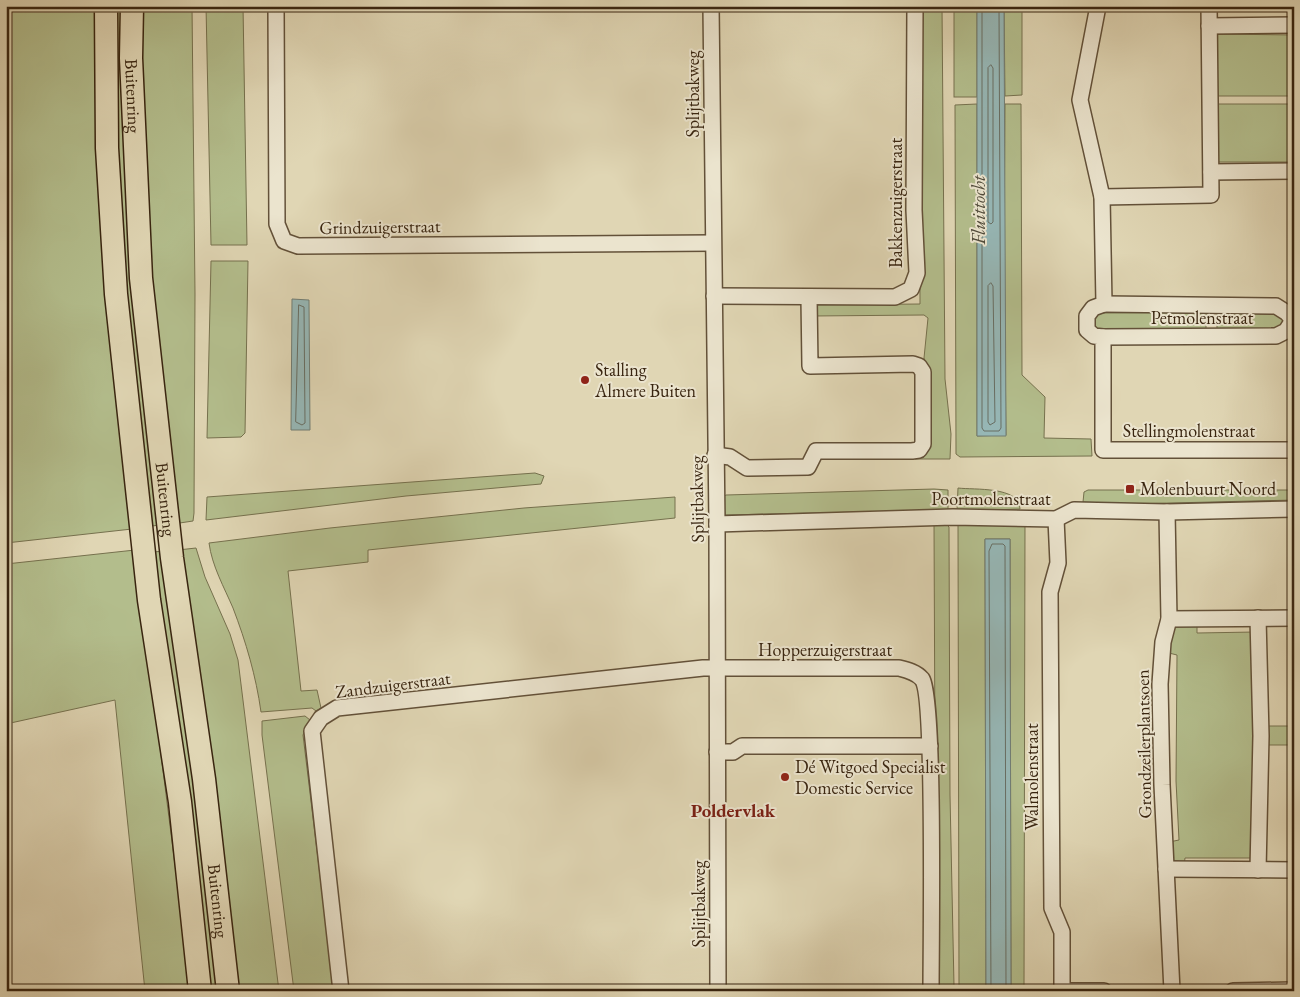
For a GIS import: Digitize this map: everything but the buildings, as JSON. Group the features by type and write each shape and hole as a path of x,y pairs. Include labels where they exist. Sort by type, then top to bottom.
{"highway":[{"name":"Buitenring","path":"106,6 107,148 116,294 149,600 180,802 200,991"},
{"name":"Buitenring","path":"132,6 131,58 142,288 172,558 204,779 228,991"}],"street":[{"name":"Grindzuigerstraat","path":"276,6 277,224 284,240 298,246 713,243"},
{"name":"Splijtbakweg","path":"711,6 717,524 718,991"},
{"name":"Bakkenzuigerstraat","path":"714,296 895,297 911,289 916,273 914,210 915,6"},
{"path":"1098,6 1080,100 1102,197 1104,304 1093,308 1087,316 1087,330 1094,336 1103,337"},
{"path":"1102,197 1211,194 1209,6"},
{"path":"1210,26 1294,25"},
{"path":"1211,172 1294,171"},
{"path":"715,455 730,457 747,468 808,467 816,451 919,450 923,444 923,372 919,366 914,364 810,366 809,298"},
{"name":"Petmolenstraat","path":"1103,337 1276,336 1286,331 1294,320 1276,306 1104,304"},
{"name":"Stellingmolenstraat","path":"1103,337 1103,450 1294,450"},
{"name":"Poortmolenstraat","path":"717,524 934,518 1056,519 1074,510 1167,512 1294,509"},
{"name":"Grondzeilerplantsoen","path":"1167,512 1168,618 1163,642 1160,684 1162,785 1172,991"},
{"name":"Walmolenstraat","path":"1056,519 1058,564 1050,592 1052,908 1062,932 1062,990 1104,991"},
{"path":"1168,618 1294,618"},
{"path":"1258,618 1261,736 1258,870"},
{"name":"Hopperzuigerstraat","path":"717,668 910,670 922,679 927,692 930,746 931,991"},
{"name":"Zandzuigerstraat","path":"341,991 312,730 321,718 337,708 717,668"},
{"path":"717,752 733,752 742,746 930,746"},
{"path":"1166,870 1294,870"},
{"path":"1233,991 1294,990"}],"green space":[{"path":"6,6 95,6 97,159 132,529 6,543"},
{"path":"111,6 123,6 159,525 146,527 128,376"},
{"path":"138,6 192,6 195,294 194,513 193,521 173,524 159,412"},
{"path":"206,6 243,6 247,245 211,245"},
{"path":"919,6 942,6 945,379 951,434 950,459 915,459 915,454 926,443 924,358 928,318 924,315 813,316 813,305 920,304"},
{"path":"954,6 977,6 977,97 954,97"},
{"path":"1004,6 1022,6 1022,95 1005,96"},
{"path":"1216,34 1294,35 1294,96 1215,96"},
{"path":"977,104 977,436 1006,435 1005,104 1021,104 1022,375 1045,397 1044,438 1091,439 1092,456 960,457 956,454 955,105"},
{"path":"1215,104 1294,104 1294,162 1217,162"},
{"path":"211,261 248,261 245,433 241,437 207,438"},
{"path":"1217,311 1277,311 1283,319 1283,326 1279,330 1217,331"},
{"path":"1206,312 1206,332 1094,330 1094,318 1099,313"},
{"path":"535,473 544,476 541,484 406,496 206,520 207,497"},
{"path":"958,488 985,489 1005,493 1013,496 1018,502 1020,509 957,511"},
{"path":"948,490 948,510 726,515 720,512 721,498 726,495"},
{"path":"1088,490 1294,490 1294,500 1130,504 1083,502 1084,492"},
{"path":"675,497 675,518 368,550 368,562 288,571 301,691 317,690 321,708 316,711 312,708 261,712 246,646 233,608 216,568 209,543 330,528 524,508"},
{"path":"934,523 945,523 949,527 950,795 954,986 947,991 936,989"},
{"path":"1025,523 1024,988 1011,988 1010,539 985,539 986,988 959,988 958,524"},
{"path":"196,548 205,577 230,634 238,660 279,991 234,991 178,550"},
{"path":"135,550 191,991 145,991 115,700 6,724 6,564"},
{"path":"165,551 221,991 209,991 153,552"},
{"path":"1197,623 1197,633 1255,632 1257,858 1185,858 1184,866 1174,860 1170,854 1169,846 1169,842 1179,840 1176,781 1177,655 1169,653 1171,633 1177,625"},
{"path":"305,716 310,720 303,735 334,991 294,991 262,735 262,721"},
{"path":"1266,726 1294,726 1294,745 1266,745"}],"water":[{"name":"Fluittocht","path":"977,6 1004,6 1006,436 977,436"},
{"path":"292,299 309,300 310,430 291,430"},
{"path":"985,539 1010,539 1011,991 986,991"}],"place":[{"name":"Stalling Almere Buiten","path":"585,380"},
{"name":"Molenbuurt Noord","path":"1130,489"},
{"name":"Dé Witgoed Specialist Domestic Service","path":"785,777"}],"district":[{"name":"Poldervlak","path":"733,810"}]}
